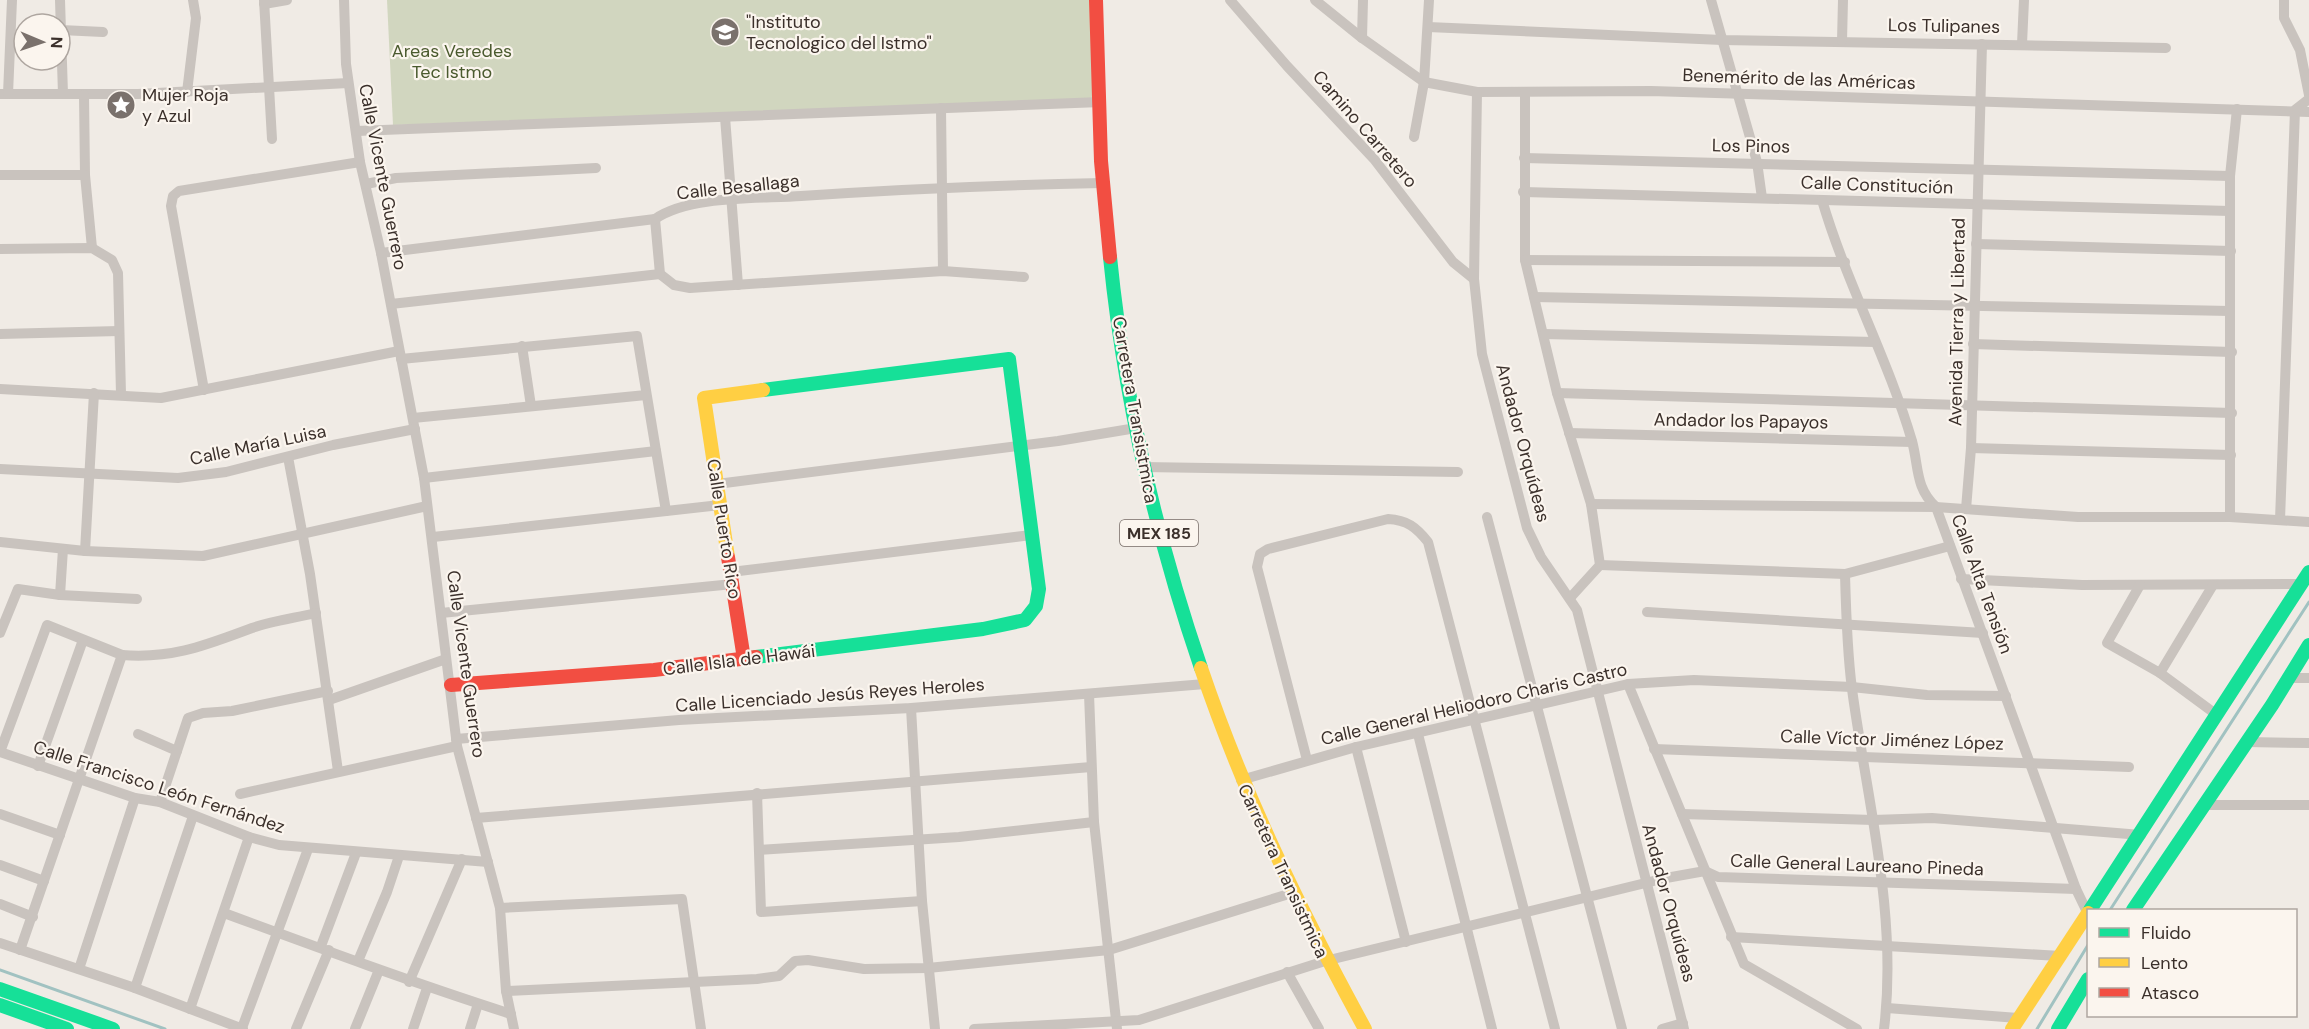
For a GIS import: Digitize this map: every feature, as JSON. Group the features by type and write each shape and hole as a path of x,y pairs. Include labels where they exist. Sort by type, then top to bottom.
{"street":[{"path":"12,0 4,94 84,95 348,84"},
{"path":"187,92 195,18 193,0"},
{"path":"272,138 264,2 286,0"},
{"name":"Calle Vicente Guerrero","path":"344,0 348,84 360,162 392,304 424,478 457,742 500,909 506,991 514,1029"},
{"name":"Carretera Transistmica","path":"1096,0 1102,183 1117,312 1143,467 1172,585 1240,780 1325,961 1365,1029"},
{"name":"Camino Carretero","path":"1230,0 1287,66 1374,159 1453,262 1474,279"},
{"name":"Benemérito de las Américas","path":"1316,0 1362,38 1424,82 1477,92 1651,91 2309,112"},
{"path":"1362,38 1363,0"},
{"path":"1414,137 1424,82 1429,0"},
{"path":"1711,0 1757,162 1762,198"},
{"path":"1842,41 1843,0"},
{"path":"2022,44 2024,0"},
{"path":"2280,520 2295,110 2309,97 2300,50 2284,18 2284,0"},
{"name":"Los Tulipanes","path":"1428,27 1722,40 2166,48"},
{"path":"72,31 103,32"},
{"name":"Avenida Tierra y Libertad","path":"1966,510 1971,448 1982,44"},
{"path":"62,72 63,94"},
{"name":"Andador Orquídeas","path":"1477,92 1474,279 1482,354 1527,528 1541,557 1577,610 1684,1026"},
{"path":"1525,92 1523,192 1525,260 1557,393 1591,504 1600,565"},
{"path":"84,95 85,175 92,248"},
{"path":"357,131 1101,102"},
{"path":"941,108 943,271"},
{"path":"2230,517 2232,251 2230,176 2237,109"},
{"path":"725,117 738,285"},
{"name":"Los Pinos","path":"1524,158 1757,162 2230,176"},
{"path":"204,390 171,206 173,196 179,191 360,162"},
{"path":"366,184 396,178 596,168"},
{"path":"0,175 85,175"},
{"name":"Calle Besallaga","path":"381,252 655,219 666,212 690,205 731,200 943,187 1102,183"},
{"name":"Calle Constitución","path":"1523,192 2230,211"},
{"name":"Calle Alta Tensión","path":"1822,200 1912,442 1919,485 1926,498 1936,507 2076,889 2087,909"},
{"path":"655,219 660,274"},
{"path":"1976,244 2232,251"},
{"path":"0,249 92,248 112,260 118,273 121,394"},
{"path":"1525,260 1845,262"},
{"path":"392,304 660,274 674,285 690,288 943,271 1024,277"},
{"path":"1534,297 2230,311"},
{"path":"0,334 119,331"},
{"path":"1544,334 1875,342"},
{"path":"0,389 161,398 400,355 637,336 666,511"},
{"path":"1973,344 2232,352"},
{"path":"522,346 531,406"},
{"name":"Calle Puerto Rico","path":"744,659 704,398 1009,359 1021,446"},
{"path":"85,551 94,393"},
{"path":"1557,393 2232,413"},
{"name":"Calle María Luisa","path":"0,469 178,478 226,472 414,424 531,406 646,395"},
{"path":"717,484 1021,446 1136,428"},
{"name":"Andador los Papayos","path":"1569,433 1912,442"},
{"path":"441,613 732,578 1032,535 1021,446"},
{"path":"1971,448 2231,455"},
{"path":"424,478 656,450"},
{"path":"288,457 316,613 338,771"},
{"path":"1143,467 1458,472"},
{"path":"1591,504 1936,507 2078,517 2230,517 2309,522"},
{"path":"433,537 720,505"},
{"path":"0,542 85,551 203,556 427,506"},
{"path":"1487,517 1622,1029"},
{"path":"1307,760 1257,567 1260,554 1268,549 1388,519 1403,520 1418,530 1428,542 1555,1029"},
{"name":"Calle Isla de Hawái","path":"451,685 654,670 983,629 1025,620 1036,606 1039,589 1032,535"},
{"path":"1570,598 1600,565 1845,574 1950,546"},
{"path":"60,595 63,549"},
{"path":"2091,909 2309,572"},
{"path":"1845,574 1852,687 1873,820 1887,948 1887,1008 1884,1029"},
{"path":"1962,579 2140,585 2301,584"},
{"path":"2140,585 2107,643 2160,673 2217,714"},
{"path":"2160,673 2213,585"},
{"path":"0,633 18,589 60,595 137,599"},
{"path":"1647,612 1983,633"},
{"path":"0,752 47,625 122,655 143,657 179,654 232,638 253,628 316,613"},
{"path":"38,766 83,640"},
{"path":"2134,909 2309,645"},
{"path":"20,950 122,655"},
{"path":"160,802 188,718 203,713 232,711 328,696 446,659"},
{"path":"2289,678 2309,678"},
{"name":"Calle General Heliodoro Charis Castro","path":"1240,780 1356,747 1628,684 1694,680 1852,687 1927,695 2006,696"},
{"name":"Calle Licenciado Jesús Reyes Heroles","path":"240,794 457,742 679,720 911,708 1205,684"},
{"path":"1628,684 1744,964 1857,1029"},
{"path":"1089,694 1090,767 1094,822 1117,1026"},
{"path":"911,708 922,901 935,1029"},
{"path":"138,734 177,751"},
{"path":"1418,734 1492,1029"},
{"path":"2246,742 2309,742"},
{"path":"1356,747 1406,942"},
{"name":"Calle Víctor Jiménez López","path":"1654,749 2129,767"},
{"name":"Calle Francisco León Fernández","path":"0,752 135,798 160,802 249,837 308,849 488,862"},
{"path":"476,818 1090,767"},
{"path":"757,793 761,912 922,901"},
{"path":"79,969 135,798"},
{"path":"2203,805 2309,805"},
{"path":"0,814 60,835"},
{"path":"1682,814 1873,820 1932,818 2141,835"},
{"path":"135,988 193,816"},
{"path":"759,850 959,837 1094,822"},
{"path":"190,1009 249,837"},
{"path":"0,943 135,988 242,1029 308,849"},
{"path":"296,1029 356,853"},
{"path":"358,961 387,892 399,855"},
{"path":"410,982 462,859"},
{"path":"0,865 44,881"},
{"name":"Calle General Laureano Pineda","path":"974,1029 1117,1026 1325,961 1587,897 1705,871 1718,877 2076,889"},
{"path":"506,991 757,979 779,976 795,961 808,960 864,969 928,968 1109,950 1292,892"},
{"path":"500,909 656,903 682,899 701,1029"},
{"path":"0,904 33,917"},
{"path":"224,913 325,948 427,988 511,1014"},
{"path":"1887,1008 2015,1024 2087,915"},
{"path":"1731,937 1887,948 2060,956"},
{"path":"355,1029 379,970"},
{"path":"1287,972 1318,1029"},
{"path":"2058,1029 2087,981"},
{"path":"413,1029 427,988"},
{"path":"0,989 112,1029"},
{"path":"470,1029 478,1004"},
{"path":"0,1005 67,1029"},
{"path":"1662,1029 1684,1026"}],"green space":[{"name":"Areas Veredes Tec Istmo","path":"387,0 1096,0 1101,102 393,125"}],"waterway":[{"path":"2111,909 2309,602"},
{"path":"2037,1029 2087,947"},
{"path":"0,970 165,1029"}],"traffic: fast":[{"path":"1110,257 1124,362 1144,466 1170,568 1201,668"},
{"path":"756,657 983,629 1025,620 1036,606 1039,589 1009,359 763,390"},
{"path":"2091,909 2309,572"},
{"path":"2134,909 2272,705 2309,645"},
{"path":"2058,1029 2087,981"},
{"path":"0,989 113,1029"},
{"path":"0,1005 67,1029"}],"traffic: slow":[{"path":"728,557 704,398 763,390"},
{"path":"1201,668 1236,762 1275,852 1318,941 1365,1029"},
{"path":"2012,1029 2087,915"}],"traffic: jam":[{"path":"1096,0 1101,161 1110,257"},
{"path":"728,557 744,659"},
{"path":"451,685 654,670 756,657"}],"place":[{"name":"\"Instituto Tecnologico del Istmo\"","path":"725,32"},
{"name":"Mujer Roja y Azul","path":"121,105"}]}
